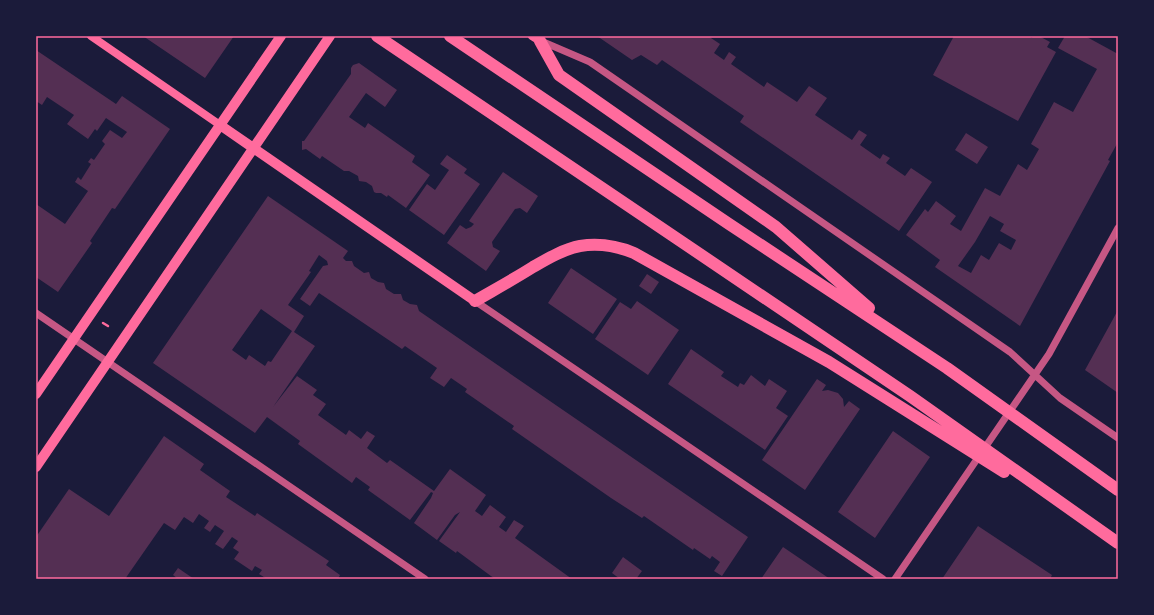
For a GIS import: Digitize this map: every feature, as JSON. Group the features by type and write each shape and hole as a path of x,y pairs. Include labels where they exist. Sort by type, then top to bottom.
{"highway":[{"path":"377,36 910,396 1118,543"},
{"path":"450,36 954,372 1118,490"},
{"path":"536,38 559,75 776,227 904,339"},
{"path":"475,301 568,250 580,246 592,245 622,248 634,253 829,362 1118,543"}],"main road":[{"path":"91,36 475,301"},
{"path":"36,394 281,36"},
{"path":"36,467 330,36"}],"street":[{"path":"536,38 590,62 1010,352 1060,398 1118,438"},
{"path":"895,579 1049,354 1118,228"},
{"path":"475,301 882,579"},
{"path":"36,313 425,579"}],"building":[{"path":"143,36 234,36 205,78"},
{"path":"597,36 708,36 720,44 714,53 724,60 729,52 736,57 731,64 764,87 767,82 797,102 809,86 827,98 815,115 852,140 859,130 867,135 860,145 880,159 883,154 890,158 886,163 905,176 911,168 932,182 899,231 740,122 744,116 662,60 657,65 641,55 632,60"},
{"path":"954,36 1028,36 1032,38 1033,36 1039,36 1050,42 1047,47 1056,52 1018,121 933,75"},
{"path":"1065,36 1085,36 1118,54 1118,142 1108,160 1110,161 1020,326 935,267 940,260 906,235 925,209 928,212 936,201 956,216 950,224 961,231 985,188 1000,196 1018,164 1027,170 1039,149 1031,144 1054,102 1073,112 1097,69 1058,48","holes":["990,216 1004,224 1000,231 1016,240 1011,250 999,243 989,260 981,255 971,273 958,266 975,242"]},
{"path":"36,50 116,104 122,96 170,129 115,209 112,208 90,241 92,243 58,292 36,277 36,204 65,224 88,191 75,182 78,177 81,180 91,164 88,162 91,158 94,160 105,144 102,141 110,130 122,138 127,132 106,118 97,131 95,129 88,139 67,124 74,115 47,97 42,105 36,101"},
{"path":"359,63 397,90 385,107 366,93 349,117 365,128 368,123 415,156 412,162 430,175 406,208 388,195 387,197 381,193 374,192 372,186 366,182 359,181 358,176 349,171 344,171 322,156 320,159 306,149 302,150 302,141 304,141 351,74 351,68 353,65"},
{"path":"966,133 988,147 977,164 955,150"},
{"path":"447,155 467,169 464,173 480,184 444,235 409,210 427,184 435,190 449,170 440,164"},
{"path":"503,172 538,196 527,213 520,208 515,209 492,242 493,247 500,251 486,271 447,243 460,225 466,229 474,224 469,221"},
{"path":"268,196 348,251 343,258 346,261 352,261 354,266 364,273 369,272 371,278 378,282 384,283 386,289 394,294 401,294 403,300 410,304 417,305 419,311 748,537 722,576 714,571 720,562 712,556 710,559 694,548 693,550 644,516 642,518 611,498 512,429 514,426 465,392 467,389 451,378 444,387 430,378 437,368 405,346 402,349 319,293 310,306 300,299 323,266 328,265 327,261 319,255 309,271 311,272 288,305 304,316 294,332 315,346 273,407 297,376 317,390 313,395 326,404 318,415 346,435 349,430 361,439 367,431 375,436 367,448 387,463 390,460 434,491 450,469 486,495 475,511 482,516 490,505 506,517 499,527 506,532 514,520 524,526 515,538 572,579 495,579 457,551 456,553 439,541 460,512 455,515 437,540 414,523 433,493 431,492 410,520 368,490 370,487 356,477 352,483 298,444 300,441 267,417 255,433 153,363","holes":["261,309 292,331 271,362 268,361 265,366 249,355 246,360 232,350"]},
{"path":"571,268 617,299 593,334 548,303"},
{"path":"647,274 659,282 651,294 639,286"},
{"path":"637,301 679,330 648,375 595,339 620,302 631,309"},
{"path":"1118,310 1118,393 1085,370"},
{"path":"691,349 724,372 721,376 738,387 740,383 744,385 751,375 765,386 769,379 787,391 776,408 788,416 765,450 668,384"},
{"path":"817,379 826,385 822,391 828,390 838,393 843,399 844,407 849,401 860,409 805,490 762,460"},
{"path":"893,431 930,457 875,538 838,512"},
{"path":"164,436 204,464 200,470 230,491 226,497 255,516 257,513 329,561 326,565 340,575 338,579 267,579 259,574 262,570 255,566 252,571 234,559 239,552 233,548 238,541 232,537 223,549 215,544 224,531 215,525 210,532 204,528 209,521 199,514 193,523 184,517 175,530 164,523 125,579 36,579 36,537 69,489 109,516"},
{"path":"978,526 1052,575 1050,579 942,579"},
{"path":"783,547 830,579 761,579"},
{"path":"623,557 642,571 636,579 620,579 612,573"},
{"path":"178,568 194,579 178,579 173,575"}]}
